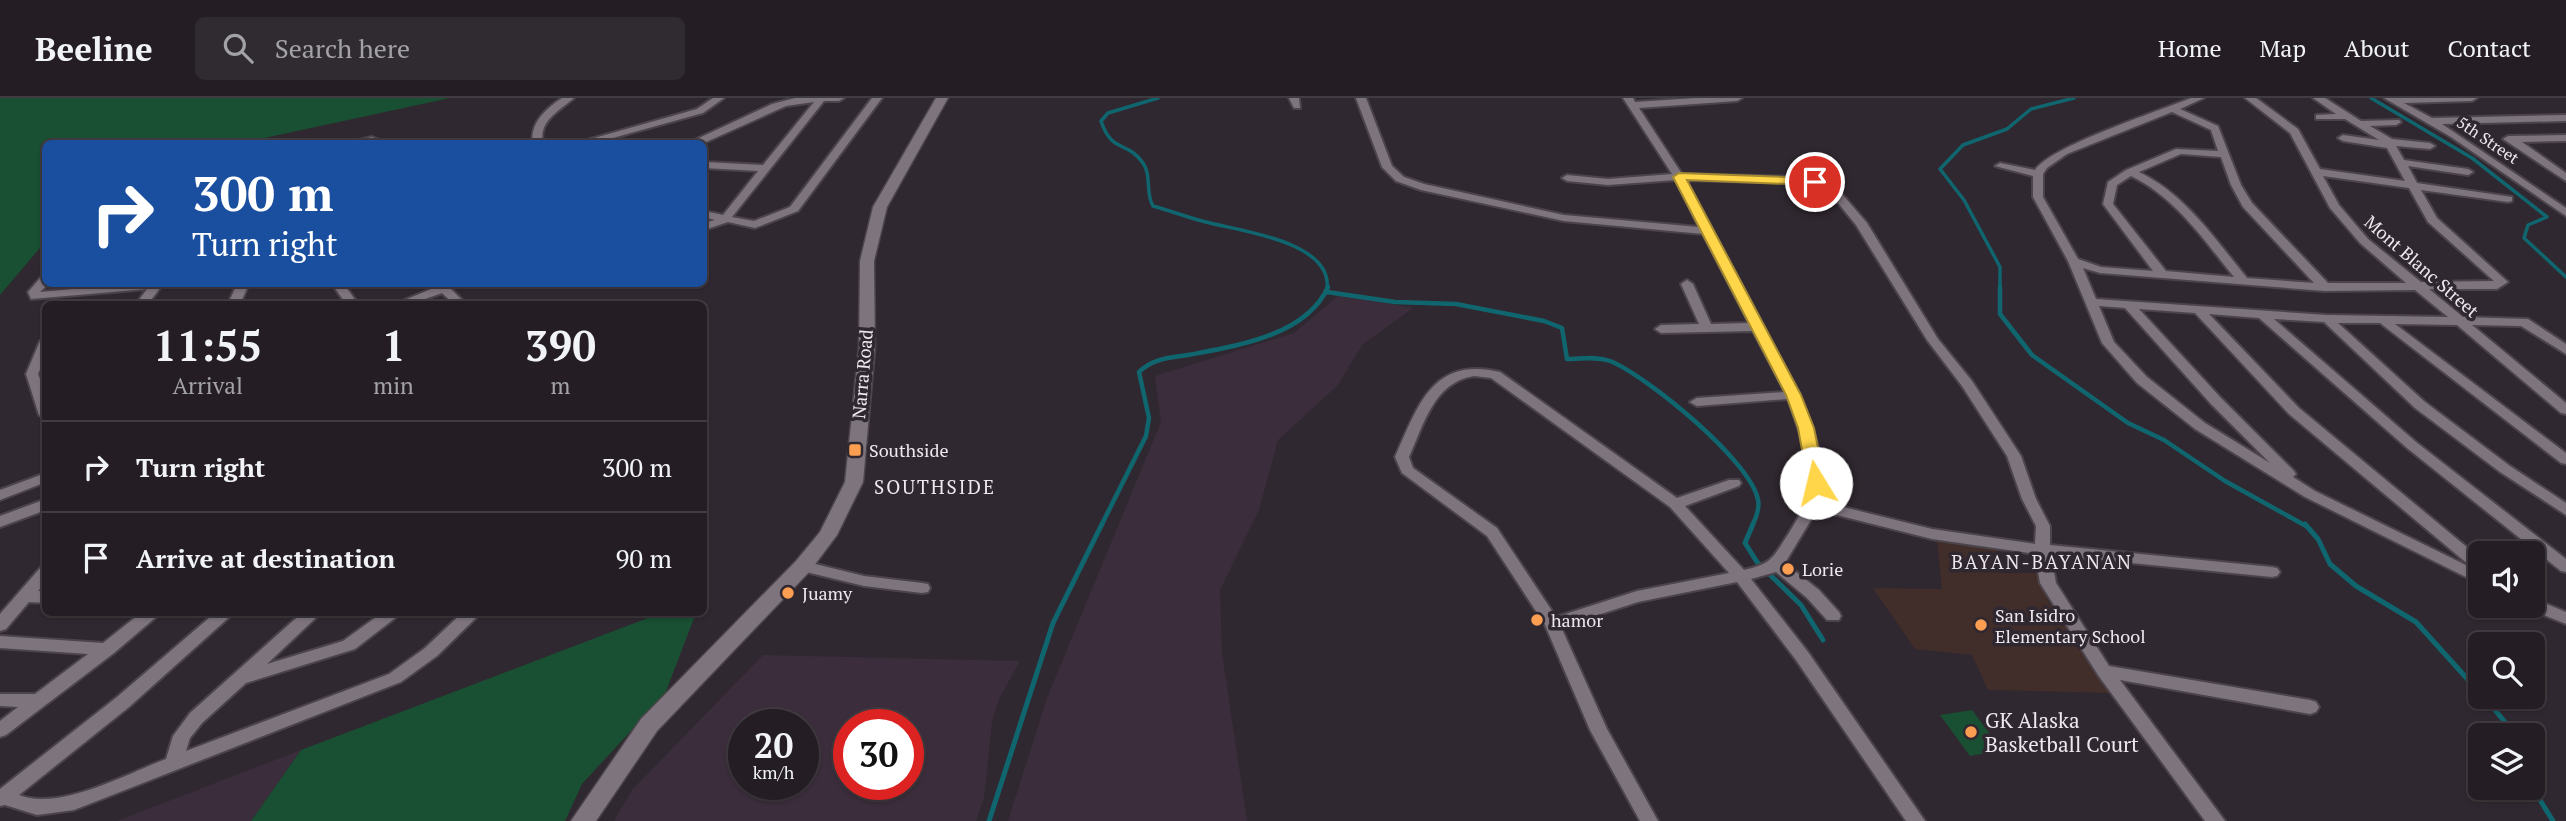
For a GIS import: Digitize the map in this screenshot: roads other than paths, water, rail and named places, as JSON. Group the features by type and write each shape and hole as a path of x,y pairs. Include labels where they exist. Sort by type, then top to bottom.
{"street":[{"path":"537,140 540,123 567,98"},
{"path":"593,140 700,111 719,98"},
{"path":"707,226 724,220 822,98"},
{"path":"703,140 721,134 775,106 822,98 839,98"},
{"path":"707,215 724,220 762,224 794,209 877,98"},
{"name":"Narra Road","path":"583,821 649,725 803,566 828,535 854,482 867,347 867,261 880,207 942,98"},
{"path":"1361,98 1387,167 1400,178 1421,187 1564,218 1709,231"},
{"path":"1631,102 1737,98"},
{"path":"2199,98 2052,157 2038,174 2037,188 2042,205 2074,261 2108,343 2143,380 2200,426 2310,494 2468,573"},
{"name":"Mont Blanc Street","path":"2250,98 2294,131 2346,222 2459,322 2566,410"},
{"path":"2074,261 2100,270 2325,288 2497,285 2502,282 2432,220 2389,144 2363,123 2318,98"},
{"path":"2391,99 2472,98"},
{"name":"5th Street","path":"2391,99 2431,121 2566,213"},
{"path":"1552,624 1637,597 1769,568 1808,515 1816,483 1806,428 1793,395 1709,231 1679,177 1631,102"},
{"path":"2173,109 2215,128 2247,205 2325,288"},
{"path":"2319,117 2351,116"},
{"path":"2526,118 2561,138 2566,145"},
{"path":"2431,121 2566,118"},
{"path":"2363,123 2396,122"},
{"path":"2343,138 2430,146"},
{"path":"2561,138 2511,139 2566,178"},
{"path":"2162,274 2108,204 2112,184 2130,172 2180,151 2224,154"},
{"path":"2399,162 2468,172"},
{"path":"707,166 766,168"},
{"path":"2000,166 2038,174"},
{"path":"2130,172 2147,178 2167,192 2243,280"},
{"path":"2316,172 2508,199"},
{"path":"1567,178 1634,183 1679,177 1804,180 1827,186 1838,196 1861,223 1933,340 1967,384 2014,456 2026,491 2043,526 2042,550 2048,583 2104,671 2216,821"},
{"path":"42,283 34,292 35,296 87,287"},
{"path":"1687,285 1707,328"},
{"path":"75,301 87,287"},
{"path":"144,301 156,287"},
{"path":"408,301 441,287"},
{"path":"444,287 457,301"},
{"path":"2091,302 2200,312 2327,319 2524,322 2566,350"},
{"path":"2129,304 2216,401 2310,494"},
{"path":"2200,312 2294,411 2468,556"},
{"path":"2263,315 2405,442 2566,567"},
{"path":"2327,319 2420,405 2505,469 2566,510"},
{"path":"2384,321 2566,460"},
{"path":"1661,329 1757,327"},
{"path":"42,350 32,374 42,403"},
{"path":"1649,821 1598,730 1552,624 1492,532 1404,466 1402,457 1432,397 1443,382 1461,372 1495,375 1675,504 1739,575 1814,672 1916,821"},
{"path":"1697,402 1793,395"},
{"path":"0,495 42,479"},
{"path":"1675,504 1734,483"},
{"path":"1810,505 1932,534 2042,550 2272,572"},
{"path":"0,522 42,506"},
{"path":"803,566 849,579 922,588"},
{"path":"1769,568 1813,594 1833,616"},
{"path":"0,625 42,576"},
{"path":"25,596 42,597"},
{"path":"2545,609 2566,618"},
{"path":"0,730 149,616"},
{"path":"1,797 123,702 222,616"},
{"path":"175,760 182,736 196,718 310,616"},
{"path":"240,679 349,645 389,616"},
{"path":"1,797 28,807 47,810 74,802 175,760 395,678 422,659 470,616"},
{"path":"0,642 108,649"},
{"path":"2104,671 2310,707"},
{"path":"0,700 40,701"}],"waterway":[{"path":"1158,98 1108,113 1101,121 1110,138 1131,151 1143,163 1153,206 1262,235 1301,250 1316,260 1325,273 1327,289"},
{"path":"2074,98 2031,109 2007,129 1963,145 1940,169 1964,200 2000,267 2000,314 2032,355 2128,423 2164,440 2225,481 2306,526"},
{"path":"2371,98 2472,158 2547,217 2528,225 2524,238 2566,277"},
{"path":"1102,524 1146,436 1149,418 1139,372 1162,359 1248,342 1287,328 1318,304 1327,289"},
{"path":"1327,292 1395,302 1456,304 1544,321 1562,328 1567,359 1605,359 1627,370 1671,401 1718,443 1751,483 1758,500 1758,510 1752,526"},
{"path":"989,821 1053,623 1102,524"},
{"path":"1753,524 1745,543 1757,562 1801,605 1823,640"},
{"path":"2305,524 2318,539 2330,564 2356,586 2416,622 2468,680"},
{"path":"2494,709 2506,723"},
{"path":"2540,800 2553,821"}],"place":[{"name":"Southside","path":"855,450"},
{"name":"Lorie","path":"1788,569"},
{"name":"Juamy","path":"788,593"},
{"name":"hamor","path":"1537,620"},
{"name":"San Isidro Elementary School","path":"1981,625"},
{"name":"GK Alaska Basketball Court","path":"1971,732"}],"district":[{"name":"SOUTHSIDE","path":"935,486"},
{"name":"BAYAN-BAYANAN","path":"2042,561"}]}
